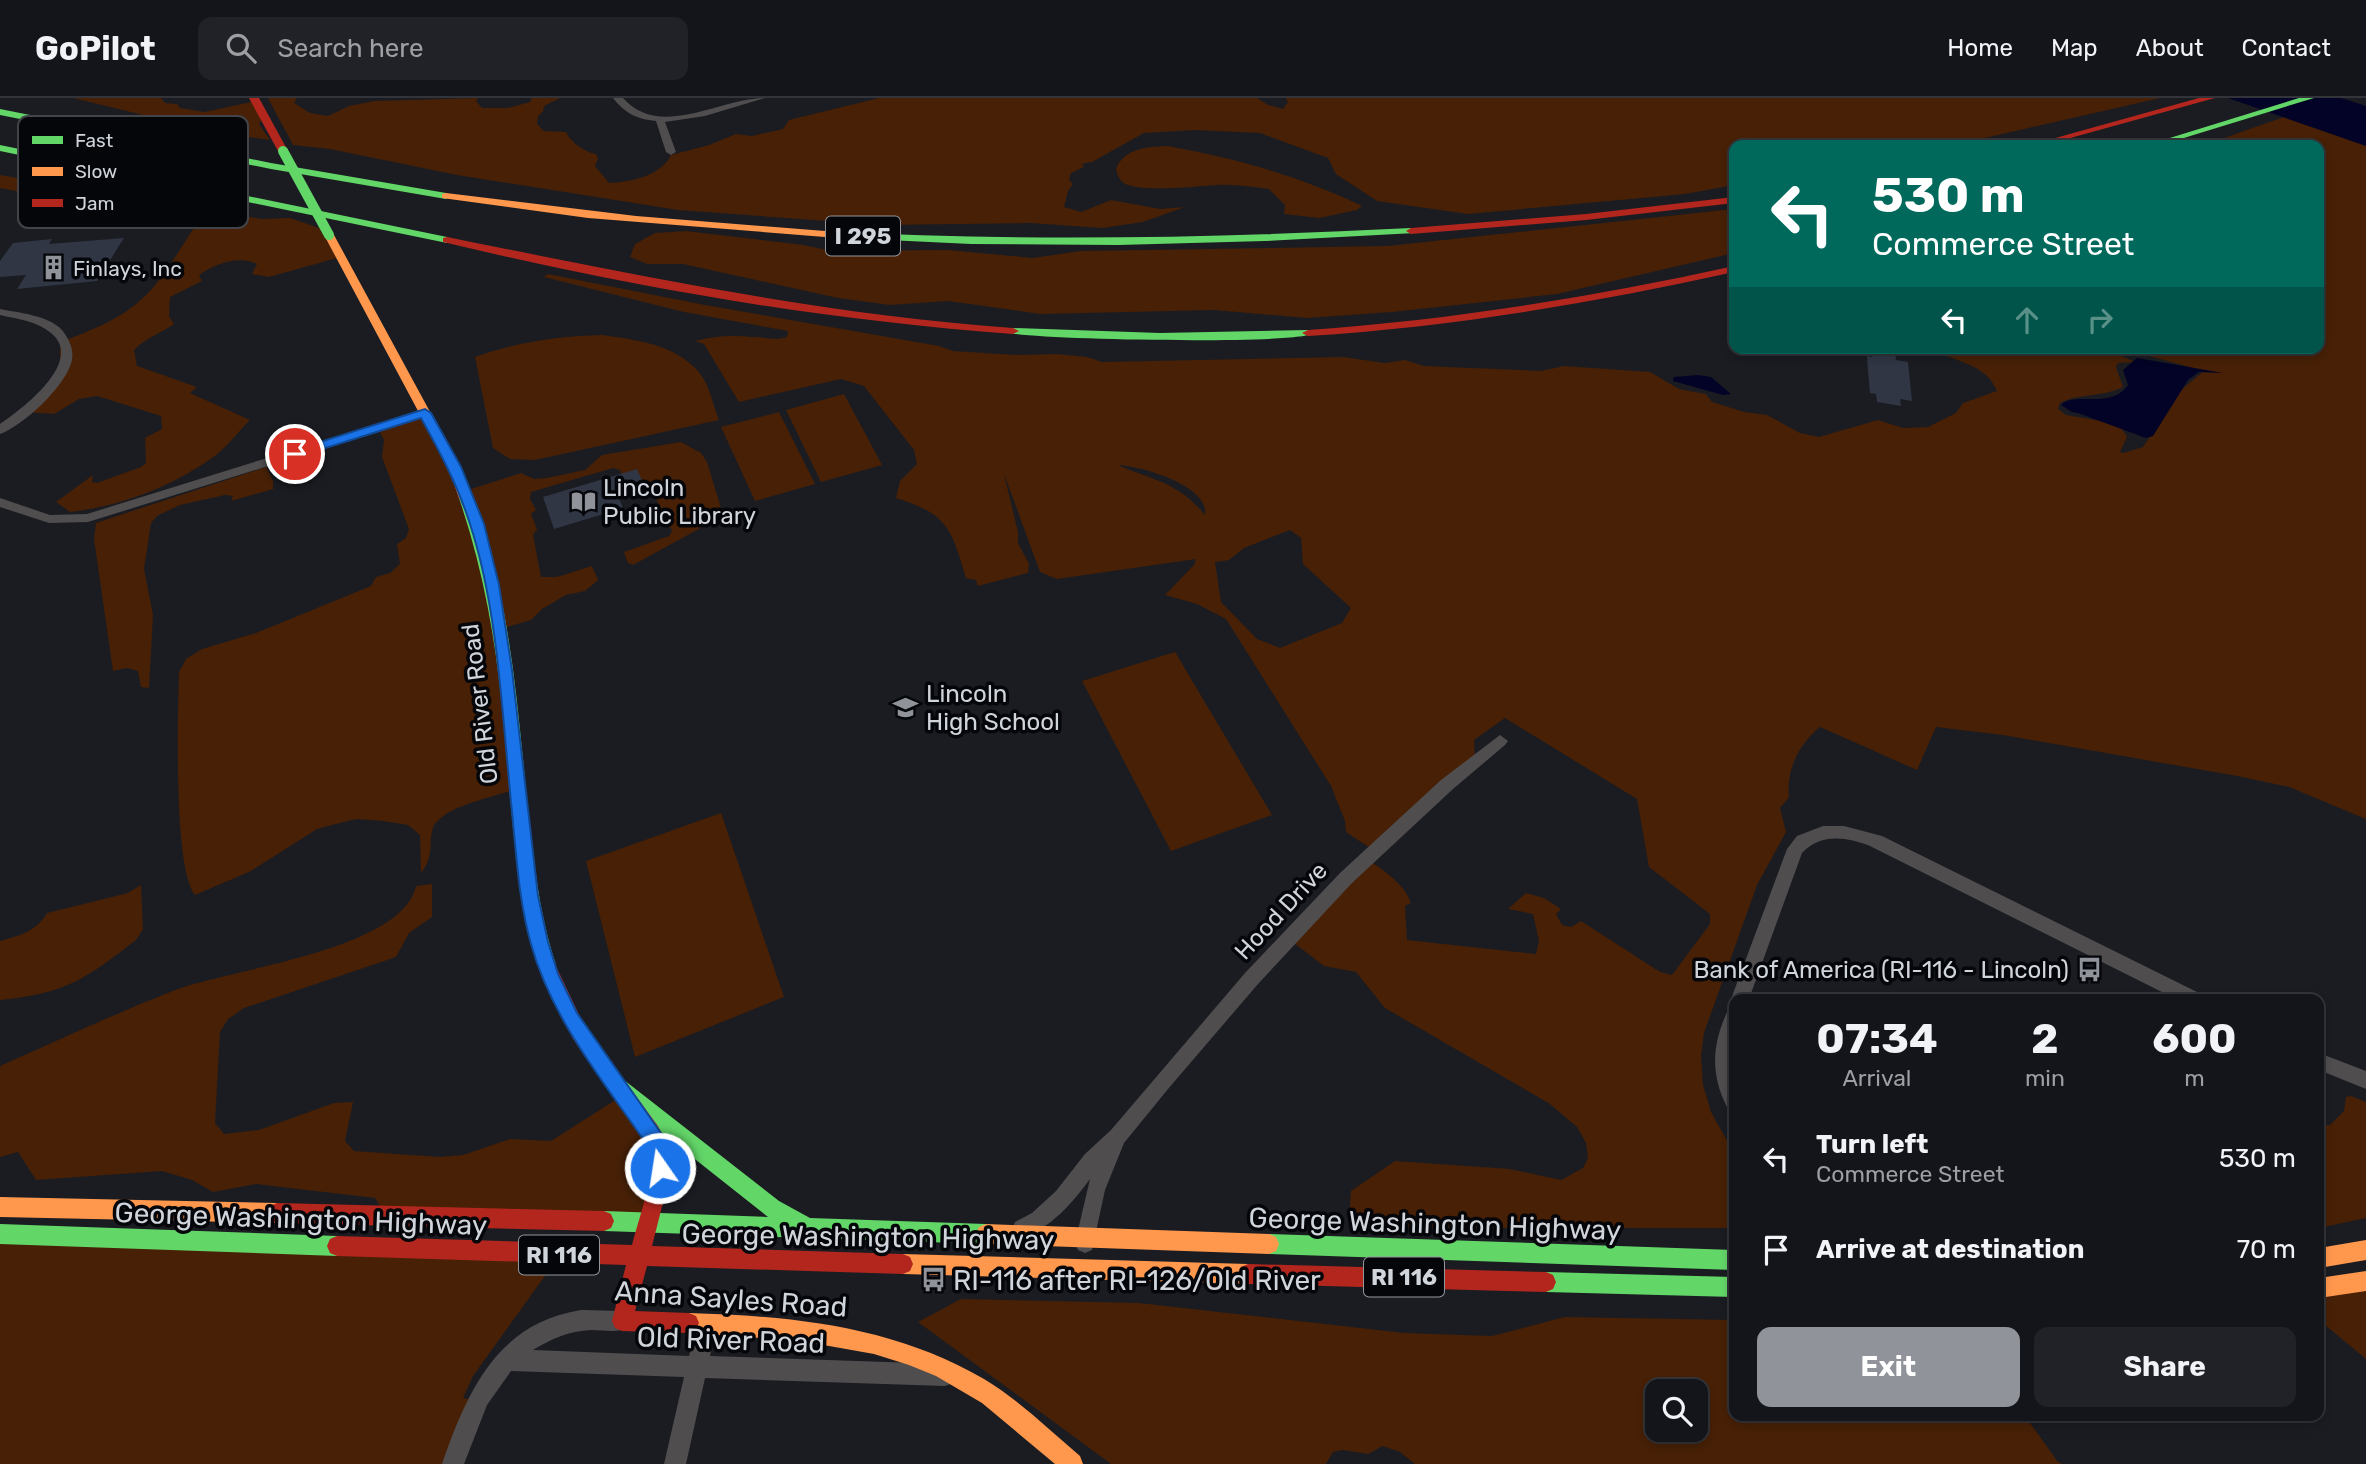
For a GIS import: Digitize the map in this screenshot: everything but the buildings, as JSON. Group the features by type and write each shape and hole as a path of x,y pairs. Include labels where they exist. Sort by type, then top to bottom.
{"main road":[{"name":"Old River Road","path":"254,98 425,413 467,496 488,564 504,670 528,888 539,942 567,1012 651,1132 660,1151 659,1179 622,1321"},
{"path":"2054,140 2210,98"},
{"path":"2169,140 2309,98"},
{"name":"I 295","path":"0,112 20,116"},
{"path":"0,148 18,152"},
{"path":"0,155 18,157"},
{"name":"I 295","path":"248,161 479,201 671,223 864,236 1088,242 1300,238 1529,223 1729,201"},
{"path":"248,199 894,328 1134,352"},
{"path":"789,307 934,326 1048,334 1281,334 1408,325 1541,309 1643,291 1729,270"},
{"path":"617,1086 772,1208 793,1221 817,1230"},
{"name":"George Washington Highway","path":"0,1207 648,1223 1729,1260"},
{"path":"44,1235 59,1208"},
{"name":"George Washington Highway","path":"0,1234 639,1257 1729,1287"},
{"path":"2324,1257 2366,1251"},
{"path":"2324,1287 2366,1281"},
{"name":"Anna Sayles Road","path":"622,1321 804,1328 872,1340 919,1357 957,1375"},
{"path":"957,1375 998,1402 1072,1464"}],"street":[{"path":"618,98 632,114 661,119 678,119 760,98"},
{"path":"661,119 660,124 671,152"},
{"path":"0,312 32,317 48,324 63,339 67,354 62,372 51,390 31,409 0,430"},
{"path":"0,502 43,518 68,520 88,517 425,413"},
{"name":"Hood Drive","path":"992,1236 1018,1230 1053,1212 1068,1196 1091,1160 1118,1136 1306,920 1444,787 1500,741"},
{"path":"1742,994 1795,849 1804,838 1816,833 1835,831 1855,833 1876,841 2183,994"},
{"path":"1729,1032 1721,1057 1724,1082 1729,1092"},
{"path":"2324,1063 2366,1080"},
{"name":"Hood Drive","path":"1074,1268 1086,1239 1095,1190 1118,1136"},
{"name":"Anna Sayles Road","path":"453,1464 478,1398 504,1360 530,1339 555,1326 580,1321 622,1321"},
{"path":"675,1464 707,1324"},
{"name":"Old River Road","path":"504,1360 957,1375"}],"shaded area":[{"path":"73,98 161,98 165,103 177,104 180,108 205,112 256,101 264,116 259,124 270,140 248,138 248,116 147,116"},
{"path":"268,98 297,98 294,103 310,113 328,116 349,106 374,101 478,98 476,101 482,108 508,108 530,102 532,98 560,98 544,106 537,124 544,131 566,132 579,146 596,154 598,159 595,166 609,183 653,173 671,155 709,145 736,134 752,136 783,129 789,120 879,98 1257,98 1268,105 1283,109 1288,102 1286,98 2160,98 1976,140 1729,140 1729,186 1685,194 1468,214 1377,201 1336,174 1328,158 1260,133 1195,130 1144,133 1092,162 1082,164 1084,167 1071,173 1069,180 1073,184 1068,191 1064,207 1081,212 1111,200 1160,209 1185,207 1143,222 1102,228 1030,223 882,225 678,210 457,175 330,149 293,145"},
{"path":"2287,116 2366,143 2366,819 2289,787 2003,735 1936,727 1917,770 1820,727 1806,741 1792,767 1789,797 1780,808 1786,832 1757,885 1704,1033 1701,1056 1703,1085 1711,1112 1729,1144 1729,1228 1379,1228 1349,1217 1351,1191 1395,1161 1510,1169 1561,1180 1583,1168 1588,1158 1586,1143 1577,1127 1550,1104 1385,1008 1356,972 1324,966 1290,940 1370,861 1394,879 1408,896 1411,903 1405,906 1407,940 1536,954 1539,941 1533,914 1508,909 1526,893 1544,898 1561,909 1556,914 1562,925 1571,927 1581,921 1660,972 1672,975 1710,924 1710,914 1649,867 1637,799 1505,718 1474,740 1475,765 1376,852 1346,832 1345,821 1331,786 1226,619 1197,604 1165,595 1194,565 1196,559 1057,579 1040,572 1004,474 1018,532 1018,543 1029,564 1028,573 978,586 976,580 966,578 951,534 937,517 896,498 900,481 917,464 914,450 864,386 841,379 739,402 704,344 695,341 731,336 778,339 787,337 788,331 684,312 544,277 548,274 939,346 953,351 1016,355 1057,354 1087,357 1102,362 1343,357 1385,363 1405,360 1424,366 1541,371 1564,366 1650,372 1679,389 1706,394 1712,402 1744,412 1767,415 1800,433 1819,437 1878,420 1903,428 1928,427 1956,413 1963,403 1997,391 1985,374 1943,354 2117,354 2135,362 2118,363 2116,367 2123,387 2067,400 2060,403 2058,409 2066,415 2119,424 2127,437 2120,452 2123,453 2143,447 2181,390 2204,371 2142,354 2324,354 2324,140 2218,140","holes":["1118,465 1157,474 1186,487 1197,495 1204,505 1205,515 1175,489","1290,530 1301,538 1303,564 1351,608 1342,623 1280,648 1257,639 1221,602 1215,562 1229,560 1244,548"]},
{"path":"1167,146 1266,169 1362,206 1357,210 1319,218 1284,214 1285,205 1269,189 1224,185 1142,188 1124,183 1120,179 1116,169 1130,153 1144,148"},
{"path":"0,175 18,178 18,191 0,188"},
{"path":"1729,210 1729,254 1557,294 1392,312 1307,318 1214,310 1041,314 948,301 890,305 838,298 683,264 647,264 630,257 635,244 655,233 686,231 832,251 948,250 1033,258 1081,251 1387,246"},
{"path":"248,217 290,218 319,228 337,258 269,277 252,274 257,264 250,261 227,262 212,267 199,275 202,281 170,297 169,316 174,324 134,350 137,366 197,387 190,393 250,420 216,455 183,476 128,500 70,512 56,502 93,475 92,482 97,483 146,463 145,438 162,429 161,416 97,396 79,399 54,414 26,412 60,367 60,342 92,330 133,306 164,274 194,228 248,228"},
{"path":"603,335 654,345 688,362 705,382 719,420 535,460 510,459 493,448 475,357 538,341"},
{"path":"844,394 882,465 821,482 786,410"},
{"path":"779,412 815,484 755,501 721,427"},
{"path":"420,413 462,492 521,473 534,479 585,470 602,455 681,442 701,453 707,462 721,508 708,524 633,565 628,563 624,552 669,536 672,531 655,497 645,496 643,493 631,498 620,470 613,468 531,492 530,499 536,510 531,514 537,529 533,535 541,577 557,577 592,566 598,580 585,591 566,595 542,609 531,620 497,630 514,790 467,804 436,823 432,831 429,858 421,873 420,835 408,825 356,819 317,829 251,871 195,895 188,879 183,855 180,823 179,672 186,659 202,649 256,633 371,586 376,577 390,573 400,564 397,544 406,538 409,529 382,457 384,440 378,428"},
{"path":"266,467 273,481 273,489 231,501 233,496 225,495 180,505 157,516 151,523 144,569 153,615 149,688 141,687 138,671 127,668 113,671 94,539 96,523"},
{"path":"1175,652 1272,815 1171,851 1082,681"},
{"path":"721,813 784,997 635,1057 586,861"},
{"path":"432,884 432,917 409,933 396,957 244,1008 228,1019 220,1032 215,1123 224,1134 259,1130 334,1103 353,1102 345,1141 354,1151 440,1157 463,1155 510,1139 551,1141 617,1099 652,1147 644,1215 388,1218 375,1198 256,1184 213,1192 192,1180 162,1171 36,1180 18,1152 0,1157 0,1066 178,989 312,954 349,941 380,926 404,908 416,886"},
{"path":"141,885 143,929 136,940 88,975 58,989 0,1000 0,941 21,935 33,928 47,913 128,893"},
{"path":"2351,1096 2366,1102 2366,1218 2324,1227 2324,1125 2330,1125 2344,1111 2346,1097"},
{"path":"0,1238 555,1262 473,1376 463,1398 478,1401 454,1464 0,1464"},
{"path":"2366,1285 2366,1359 2324,1324 2324,1289"},
{"path":"961,1299 1139,1303 1404,1333 1492,1336 1565,1317 1729,1320 1729,1421 2029,1421 2058,1462 2063,1464 1415,1464 1400,1452 1383,1446 1368,1454 1342,1450 1333,1452 1326,1464 1111,1464 918,1322"}],"water":[{"path":"2228,98 2341,98 2366,106 2366,146"},
{"path":"2137,358 2223,373 2199,372 2188,380 2153,436 2146,438 2072,412 2061,405 2074,399 2102,399 2121,392 2128,385 2123,370"},
{"path":"1674,377 1711,377 1731,394 1723,395 1673,381"}],"traffic: fast":[{"path":"2169,140 2309,98"},
{"path":"0,112 20,116"},
{"path":"0,148 18,152"},
{"path":"283,151 329,235"},
{"path":"248,161 446,196"},
{"path":"248,199 447,240"},
{"path":"825,234 971,241 1118,242 1411,231"},
{"path":"1013,331 1160,336 1308,333"},
{"path":"466,498 490,578 498,619 529,880 534,914 547,965"},
{"path":"617,1086 772,1208 803,1225"},
{"path":"604,1221 986,1234"},
{"path":"0,1234 337,1246"},
{"path":"1269,1244 1729,1260"},
{"path":"1546,1282 1729,1287"}],"traffic: slow":[{"path":"446,196 636,219 825,234"},
{"path":"329,235 454,467 466,498"},
{"path":"0,1207 277,1213"},
{"path":"986,1234 1269,1244"},
{"path":"2324,1257 2366,1250"},
{"path":"903,1264 1248,1274"},
{"path":"2324,1287 2366,1281"},
{"path":"689,1323 801,1330 874,1344 909,1355 944,1369 990,1395 1072,1464"}],"traffic: jam":[{"path":"254,98 283,151"},
{"path":"2054,140 2210,98"},
{"path":"1411,231 1586,217 1729,201"},
{"path":"447,240 658,283 799,308 941,326 1013,331"},
{"path":"1308,333 1469,318 1628,292 1729,270"},
{"path":"547,965 579,1033 651,1132 660,1151 659,1179 622,1321 689,1323"},
{"path":"277,1213 604,1221"},
{"path":"337,1246 903,1264"},
{"path":"1248,1274 1546,1282"}],"place":[{"name":"Finlays, Inc","path":"53,268"},
{"name":"Lincoln Public Library","path":"583,502"},
{"name":"Lincoln High School","path":"906,708"},
{"name":"Bank of America (RI-116 - Lincoln)","path":"2089,970"},
{"name":"RI-116 after RI-126/Old River","path":"933,1280"}],"route":[{"path":"295,454 425,413 454,467 477,524 492,585 530,896 539,942 550,975 571,1019 657,1142 660,1168"}]}
